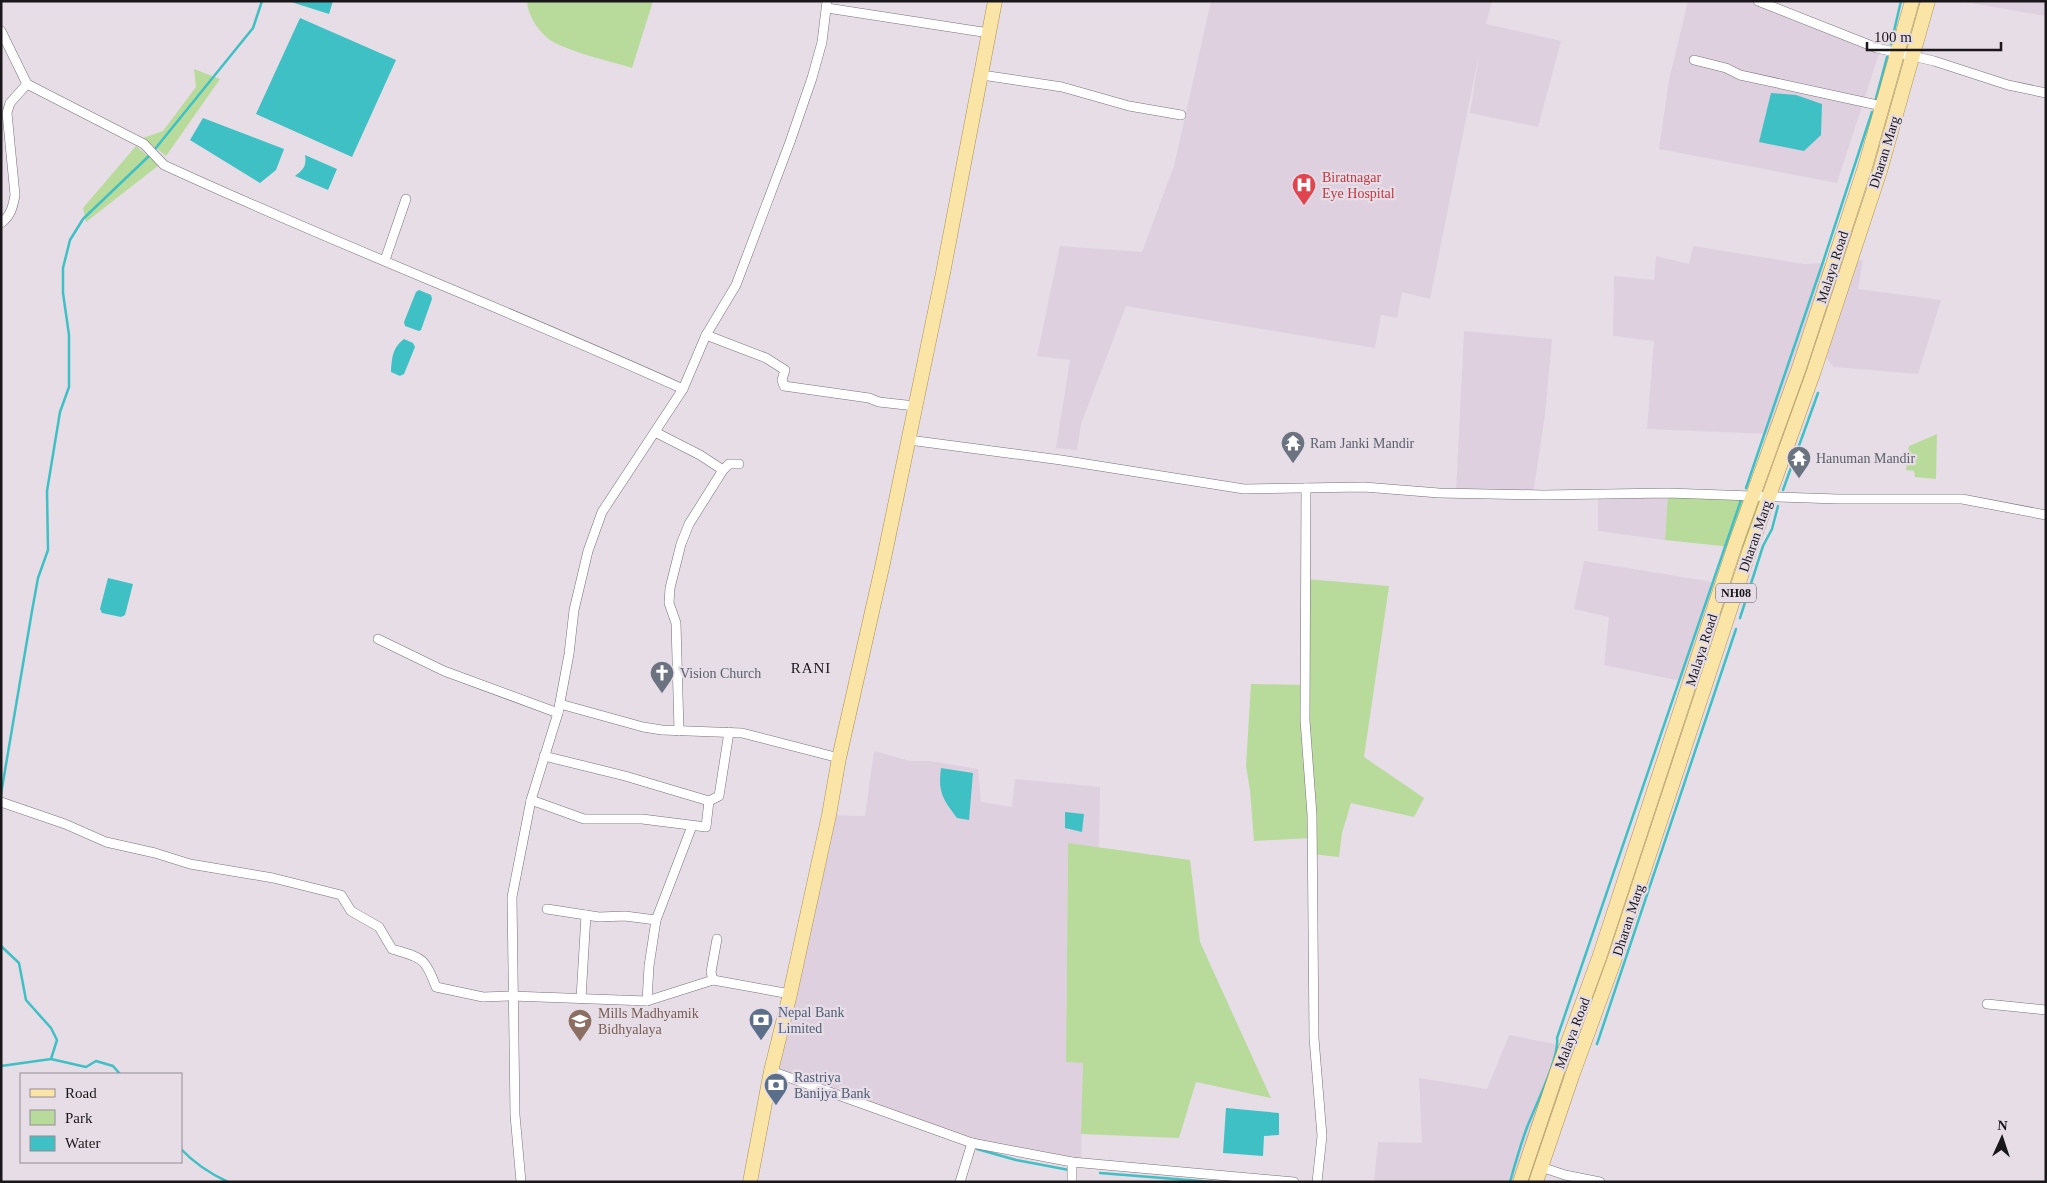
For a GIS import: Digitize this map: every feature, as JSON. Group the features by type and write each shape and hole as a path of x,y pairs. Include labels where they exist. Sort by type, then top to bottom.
{"main road":[{"path":"750,1182 771,1071 790,994 829,815 838,758 909,440 982,76 995,1"},
{"name":"Malaya Road","path":"1520,1182 1557,1072 1599,958 1753,495 1799,368 1856,193 1912,1"},
{"name":"Dharan Marg","path":"1536,1182 1614,961 1769,497 1814,371 1871,198 1928,1"},
{"path":"1856,193 1871,198"},
{"path":"1685,700 1699,705"}],"street":[{"path":"1758,1 1877,48 1934,61 2008,85 2046,93"},
{"path":"522,1182 515,1115 512,897 531,800 559,708 569,654 574,610 591,543 602,512 683,390 706,335 736,285 812,78 822,42 827,5 989,33"},
{"path":"1,31 27,84 144,144 164,165 573,340 683,390"},
{"path":"1694,60 1726,68 1740,75 1882,106"},
{"path":"982,76 1062,88 1129,106 1181,115"},
{"path":"1,223 5,221 13,208 15,195 7,112 10,103 27,84"},
{"path":"385,260 406,199"},
{"path":"706,335 766,358 785,370 782,380 784,386 915,406"},
{"path":"655,432 700,455 723,470"},
{"path":"909,440 1062,460 1244,489 1364,487 1439,493 1544,495 1668,493 1769,497 1962,500 2046,514"},
{"path":"679,730 676,623 669,603 671,582 681,544 689,524 723,470 729,464 740,464"},
{"path":"1306,488 1305,720 1312,815 1314,1038 1322,1136 1317,1182"},
{"path":"378,639 444,671 559,708 643,727 742,733 838,758"},
{"path":"544,756 710,800 719,796 729,732"},
{"path":"531,800 584,819 600,821 642,819 706,827 710,800"},
{"path":"3,802 65,824 106,842 155,852 190,864 273,878 341,895 351,911 379,927 392,949 416,957 429,966 436,987 483,997 512,996 647,1001 714,980 790,994"},
{"path":"647,1001 649,966 656,920 692,826"},
{"path":"547,909 599,917 625,916 656,920"},
{"path":"581,998 586,915"},
{"path":"714,980 711,972 717,939"},
{"path":"1987,1004 2046,1010"},
{"path":"771,1071 972,1143 1072,1162 1252,1180 1294,1182"},
{"path":"960,1182 972,1143"},
{"path":"1072,1162 1072,1182"},
{"path":"1541,1167 1565,1175 1600,1182"}],"shaded area":[{"name":"Biratnagar Eye Hospital","path":"1211,1 1492,1 1486,24 1561,41 1538,127 1470,113 1480,49 1430,299 1402,292 1397,318 1381,315 1375,348 1126,306 1081,424 1077,450 1056,448 1070,360 1037,356 1060,246 1142,252 1174,166"},
{"path":"1688,1 1756,1 1880,51 1837,183 1659,149 1669,80"},
{"path":"1959,1 2046,1 2046,16"},
{"path":"1693,246 1804,264 1843,262 1814,371 1791,435 1647,429 1654,341 1613,336 1614,276 1654,280 1656,256 1689,264"},
{"path":"1863,260 1858,289 1941,300 1918,374 1834,367 1825,356 1851,261"},
{"path":"1464,331 1552,339 1545,414 1533,495 1456,493"},
{"path":"1668,493 1665,540 1598,531 1598,495"},
{"path":"1584,561 1738,586 1705,686 1604,665 1609,617 1574,609"},
{"path":"874,751 910,761 930,761 978,769 981,802 1012,807 1015,779 1100,787 1099,849 1068,844 1066,1062 1083,1063 1081,1163 972,1143 771,1071 829,815 865,816"},
{"path":"1509,1035 1581,1049 1536,1182 1374,1182 1378,1142 1422,1143 1419,1078 1487,1089"}],"green space":[{"path":"527,1 653,1 632,68 575,51 551,41 541,32 533,20"},
{"path":"194,69 220,79 166,156 143,138 163,131 196,87"},
{"path":"136,146 159,165 86,222 83,208"},
{"path":"1937,434 1936,479 1915,477 1914,471 1906,470 1909,446"},
{"path":"1668,493 1769,497 1750,549 1665,540"},
{"path":"1306,579 1389,586 1364,757 1424,798 1414,817 1351,803 1342,833 1339,857 1311,854 1311,838 1254,841 1246,766 1251,684 1306,685"},
{"path":"1068,843 1190,860 1200,942 1271,1098 1196,1082 1179,1138 1081,1134 1083,1063 1066,1062"}],"water":[{"path":"288,1 333,1 329,14"},
{"path":"300,18 396,60 352,157 256,114"},
{"path":"1771,93 1796,95 1822,104 1821,135 1804,151 1759,142"},
{"path":"203,118 284,149 276,170 260,183 190,140"},
{"path":"305,155 337,169 328,190 295,176 304,167"},
{"path":"419,290 431,295 432,299 419,331 405,326 404,322 416,292"},
{"path":"404,339 413,343 415,347 404,374 400,376 391,372 392,362 397,346"},
{"path":"108,578 133,584 125,615 121,617 102,613 100,609"},
{"path":"941,768 973,773 969,820 957,818 945,800 940,783"},
{"path":"1065,812 1084,814 1082,832 1065,828"},
{"path":"1226,1108 1279,1113 1279,1135 1264,1136 1263,1156 1223,1153"}],"waterway":[{"path":"155,149 253,28 262,1"},
{"path":"1891,44 1901,1"},
{"path":"1875,102 1887,57"},
{"path":"1746,488 1872,112"},
{"path":"1,794 38,578 48,550 47,491 60,412 69,387 69,335 63,293 63,268 70,240 83,219 150,155"},
{"path":"1783,490 1818,393"},
{"path":"1510,1182 1526,1130 1551,1070 1557,1047 1557,1038 1741,500"},
{"path":"1740,618 1763,546 1772,529 1778,506"},
{"path":"1597,1044 1736,629"},
{"path":"1,946 19,963 26,1000 51,1028 57,1040 51,1059 1,1066"},
{"path":"51,1059 86,1067 96,1061 113,1066 119,1073"},
{"path":"977,1149 1016,1160 1069,1170"},
{"path":"182,1150 203,1168 228,1182"},
{"path":"1100,1173 1213,1182"}],"place":[{"name":"Biratnagar Eye Hospital","path":"1304,206"},
{"name":"Ram Janki Mandir","path":"1293,464"},
{"name":"Hanuman Mandir","path":"1799,479"},
{"name":"Vision Church","path":"662,694"},
{"name":"Nepal Bank Limited","path":"761,1041"},
{"name":"Mills Madhyamik Bidhyalaya","path":"580,1042"},
{"name":"Rastriya Banijya Bank","path":"776,1106"}],"district":[{"name":"RANI","path":"811,668"}]}
